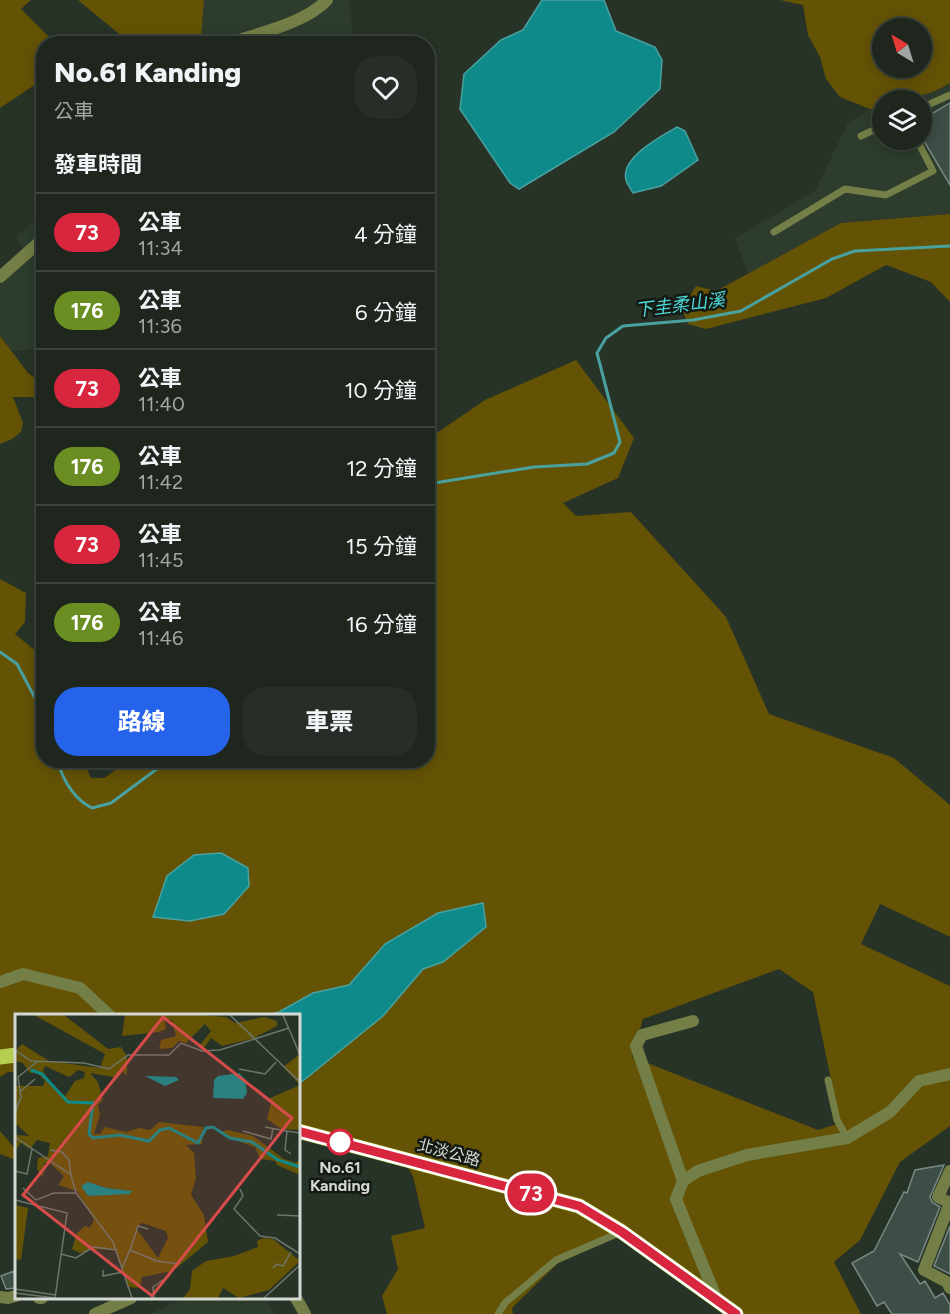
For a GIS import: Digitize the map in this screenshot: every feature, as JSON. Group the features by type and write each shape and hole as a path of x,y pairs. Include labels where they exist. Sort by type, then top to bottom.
{"main road":[{"path":"0,1057 15,1055"},
{"name":"北淡公路","path":"300,1132 579,1206 622,1232 717,1300 731,1313"}],"street":[{"path":"249,36 302,18 327,0"},
{"path":"0,277 36,245"},
{"path":"0,981 23,974 80,988 108,1014"},
{"path":"683,1181 636,1046 642,1035 693,1021"},
{"path":"717,1300 676,1199 683,1181 698,1171 747,1155 847,1138 890,1112 919,1081 950,1074"},
{"path":"950,1171 938,1197 950,1203 924,1270 947,1282 950,1288"},
{"path":"0,1297 15,1296"},
{"path":"95,1314 129,1299"},
{"path":"297,1299 305,1314"}],"lane":[{"path":"932,103 950,94"},
{"path":"861,136 872,131"},
{"path":"774,232 845,189 886,195 933,171 922,150"},
{"path":"828,1080 837,1120 847,1138"},
{"path":"498,1314 505,1303 556,1260 622,1232"}],"shaded area":[{"path":"0,0 31,0 21,9 48,36 36,36 36,84 0,108"},
{"path":"78,0 204,0 201,36 122,36"},
{"path":"204,0 349,0 353,36 201,36"},
{"path":"780,0 950,0 950,83 932,92 872,90 872,108 870,109 840,97 826,79 820,57 808,35 803,5"},
{"path":"950,83 950,214 841,223 748,274 735,238 815,191 848,123 872,108 872,150 932,150 932,92"},
{"path":"950,214 950,302 931,282 886,265 826,298 706,329 688,324 682,309 696,286 716,291 841,223"},
{"path":"36,219 36,349 11,351 0,336 0,284 30,257 16,237"},
{"path":"0,336 28,373 36,379 36,397 13,397 23,423 21,432 0,444"},
{"path":"576,360 634,438 618,478 563,503 576,516 631,512 726,617 769,714 894,758 950,805 950,937 880,904 861,944 950,986 950,1126 900,1162 860,1240 834,1262 861,1314 731,1314 620,1234 557,1264 512,1308 513,1314 387,1314 382,1296 398,1269 391,1236 425,1228 413,1176 399,1153 300,1127 300,1083 383,1016 423,969 443,962 385,944 349,985 313,993 272,1014 15,1014 15,1072 8,1072 0,1077 0,579 26,593 25,622 15,634 36,651 36,768 86,768 91,778 104,778 119,768 435,768 435,434 485,400","holes":["779,969 813,992 840,1123 818,1130 632,1057 643,1019"]},
{"path":"0,1131 15,1149 15,1160 0,1154"},
{"path":"183,1299 267,1299 275,1314 150,1314"}],"water":[{"path":"542,0 604,0 616,31 655,47 662,60 660,89 614,132 519,189 510,183 460,109 464,74 501,40 523,30"},
{"path":"677,127 685,131 698,160 661,186 633,193 626,180 629,164 643,149"},
{"path":"221,853 248,868 249,886 224,914 190,921 153,917 167,876 194,855"},
{"path":"483,903 486,927 443,962 423,969 383,1016 300,1083 300,1014 272,1014 313,993 349,985 385,944 438,913"}],"building":[{"path":"950,103 950,185 929,150 932,150 932,114"},
{"path":"944,1165 930,1197 932,1202 940,1207 918,1262 900,1254 920,1284 925,1281 935,1298 943,1293 950,1305 950,1314 892,1314 884,1302 877,1306 852,1263 874,1251 904,1192 907,1193 915,1170"},
{"path":"950,1226 950,1274 934,1266"},
{"path":"14,1271 15,1288 6,1289 1,1276"}],"waterway":[{"name":"下圭柔山溪","path":"435,483 534,467 587,464 614,453 620,442 597,353 606,338 623,326 693,320 741,311 832,259 855,251 950,246"},
{"name":"下圭柔山溪","path":"0,652 17,664 36,700"},
{"name":"下圭柔山溪","path":"60,768 70,788 80,800 92,808 111,803 158,768"}],"bus line":[{"name":"73","path":"300,1132 579,1206 622,1232 736,1314"}],"place":[{"name":"No.61 Kanding","path":"340,1142"}]}
